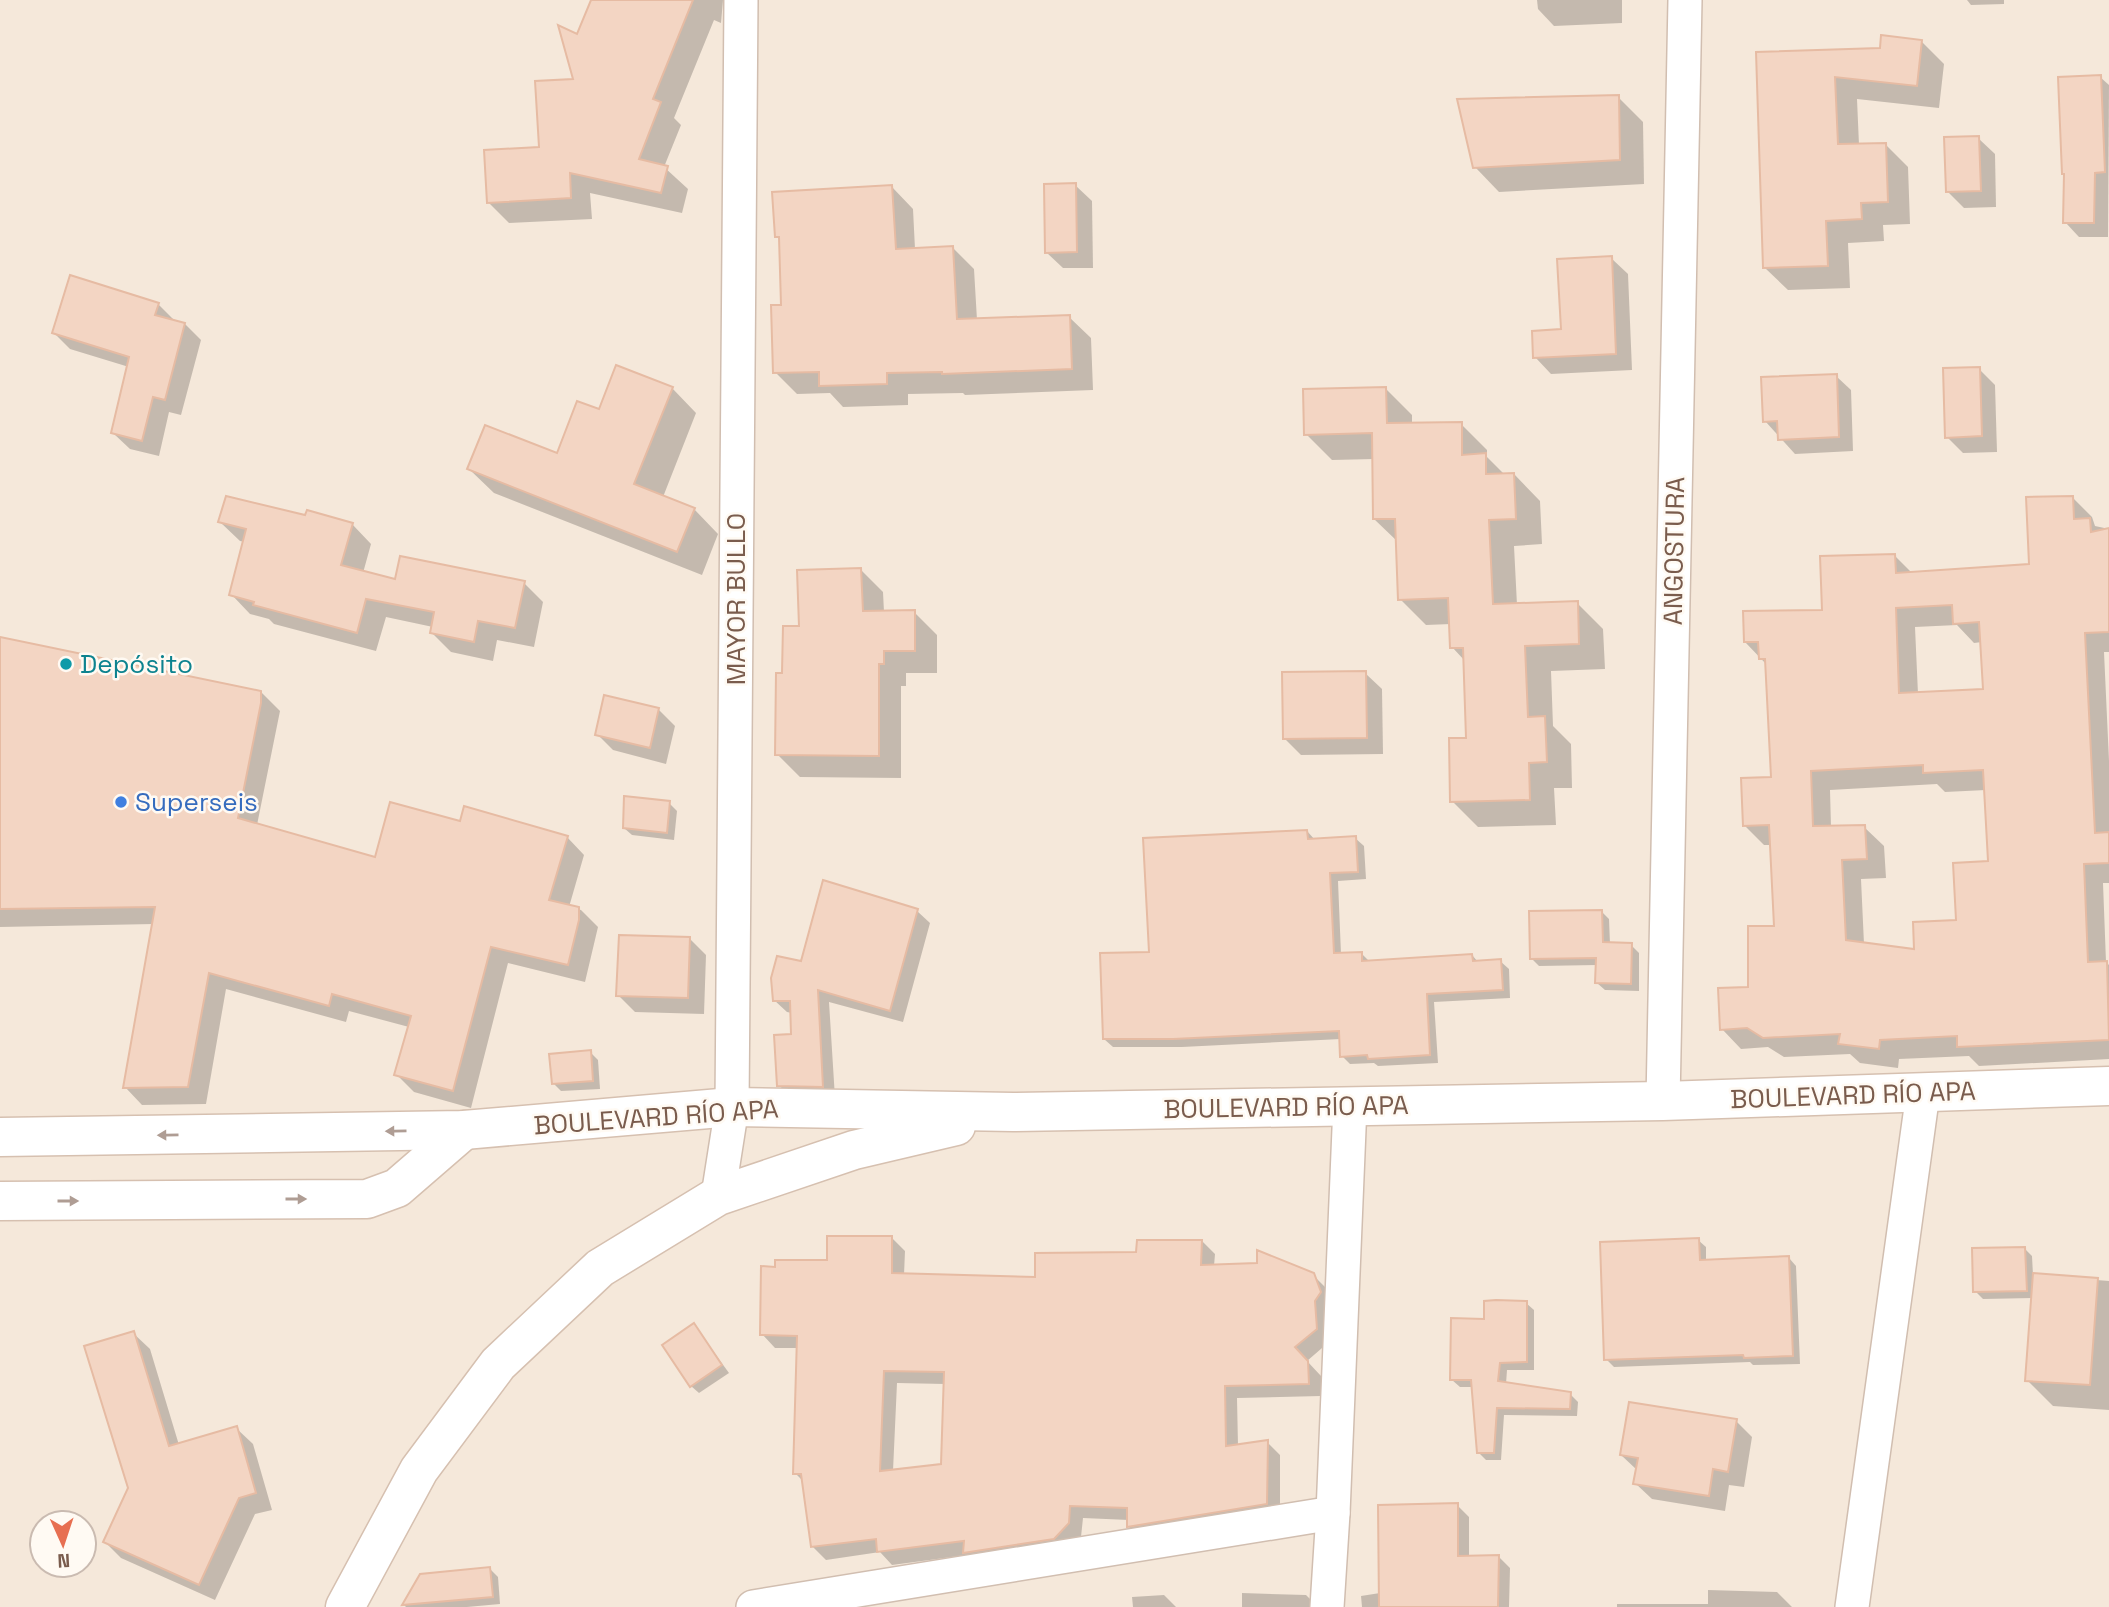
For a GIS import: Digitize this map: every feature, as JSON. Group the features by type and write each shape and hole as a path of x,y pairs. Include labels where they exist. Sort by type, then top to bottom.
{"main road":[{"name":"BOULEVARD RÍO APA","path":"0,1137 464,1130 732,1107 1013,1112 1663,1101 2109,1086"},
{"path":"345,1607 419,1470 498,1364 600,1268 718,1196 854,1150 1013,1112"},
{"path":"0,1201 367,1199 397,1188 464,1130"}],"street":[{"name":"MAYOR BULLO","path":"718,1196 732,1107 741,0"},
{"name":"ANGOSTURA","path":"1663,1101 1685,0"},
{"path":"1852,1607 1923,1093"},
{"path":"1327,1607 1350,1105"},
{"path":"753,1607 1333,1513"}],"shaded area":[{"path":"0,0 2109,0 2109,1607 0,1607"}],"building":[{"path":"591,0 693,0 653,99 661,102 639,159 668,166 661,193 570,173 571,198 487,203 484,150 539,147 535,81 573,79 558,25 577,34"},
{"path":"1881,35 1922,40 1917,86 1835,77 1838,144 1886,143 1888,202 1861,203 1862,219 1826,221 1828,266 1763,268 1756,52 1880,48"},
{"path":"2101,75 2105,172 2095,173 2094,223 2063,223 2064,174 2058,77"},
{"path":"1619,95 1620,160 1473,168 1457,99"},
{"path":"1979,136 1981,191 1946,192 1944,137"},
{"path":"1076,183 1077,252 1045,253 1044,184"},
{"path":"892,185 896,249 953,246 957,319 1070,315 1072,369 942,374 887,373 887,384 819,386 819,372 773,373 771,305 781,305 779,237 775,237 772,192"},
{"path":"1612,256 1616,354 1533,358 1532,331 1561,329 1557,259"},
{"path":"70,275 159,303 155,315 185,323 165,400 153,397 142,441 111,433 129,357 52,333"},
{"path":"616,365 673,387 634,484 695,508 677,552 467,469 485,425 557,453 577,401 599,409"},
{"path":"1980,367 1982,436 1945,438 1943,368"},
{"path":"1837,374 1839,437 1778,440 1777,421 1763,422 1761,377"},
{"path":"1386,387 1387,423 1462,422 1462,455 1486,453 1486,474 1514,473 1516,519 1489,520 1493,604 1578,601 1579,644 1525,646 1528,717 1545,716 1547,762 1529,763 1530,800 1450,802 1449,738 1466,738 1463,648 1450,648 1448,598 1398,600 1395,519 1373,519 1372,433 1304,435 1303,389"},
{"path":"226,496 305,515 307,510 353,523 341,565 395,579 400,556 525,581 515,628 478,621 474,642 430,633 434,612 366,599 357,633 253,605 254,602 229,595 246,529 218,522"},
{"path":"2073,496 2074,519 2090,518 2091,532 2109,528 2109,632 2085,633 2095,833 2109,832 2109,863 2084,864 2088,962 2107,961 2109,1040 1957,1047 1957,1036 1880,1040 1879,1049 1838,1044 1840,1034 1763,1038 1747,1028 1720,1030 1718,988 1748,987 1748,926 1774,926 1769,825 1743,826 1741,778 1771,777 1765,659 1759,659 1758,642 1744,642 1743,611 1822,610 1820,556 1895,554 1896,573 2029,564 2026,497","holes":["1952,605 1953,624 1979,622 1983,689 1899,693 1896,608","1923,765 1923,773 1983,770 1988,861 1953,863 1956,920 1913,922 1914,949 1846,940 1842,860 1867,859 1865,825 1813,826 1811,771"]},
{"path":"861,568 863,611 915,610 915,651 884,651 884,664 879,664 879,756 775,755 776,673 782,673 783,626 799,626 797,570"},
{"path":"0,637 261,691 261,703 238,818 375,857 390,802 460,821 464,806 568,836 549,900 579,907 579,920 568,965 491,947 453,1091 394,1075 411,1016 332,994 329,1006 209,973 188,1087 123,1088 155,907 0,909"},
{"path":"1366,671 1367,738 1283,739 1282,672"},
{"path":"604,695 659,708 650,748 595,735"},
{"path":"624,796 670,801 667,833 623,828"},
{"path":"1307,830 1308,839 1356,836 1358,872 1330,873 1334,953 1362,952 1362,961 1472,954 1473,961 1501,959 1503,990 1427,994 1430,1055 1368,1059 1367,1055 1340,1057 1339,1031 1173,1039 1103,1039 1100,953 1149,952 1143,838"},
{"path":"823,880 918,909 890,1011 818,990 823,1087 777,1086 774,1035 791,1034 790,1001 773,1001 771,978 777,956 801,961"},
{"path":"1602,910 1603,942 1632,943 1631,984 1595,983 1596,958 1530,959 1529,911"},
{"path":"619,935 690,937 688,998 616,996"},
{"path":"591,1050 593,1081 552,1084 549,1054"},
{"path":"827,1236 892,1236 892,1273 1035,1277 1035,1253 1136,1252 1137,1240 1202,1240 1201,1265 1257,1263 1257,1250 1314,1273 1321,1292 1315,1301 1317,1329 1295,1347 1308,1361 1309,1384 1225,1386 1226,1446 1268,1440 1267,1504 1127,1527 1127,1508 1070,1506 1069,1523 1054,1539 963,1553 964,1541 877,1552 876,1539 811,1547 801,1474 793,1474 797,1336 760,1335 761,1266 775,1267 775,1260 827,1260","holes":["884,1371 944,1372 941,1464 880,1471"]},
{"path":"1699,1238 1700,1260 1789,1256 1793,1356 1604,1360 1600,1242"},
{"path":"2025,1247 2027,1291 1973,1292 1972,1248"},
{"path":"2033,1273 2098,1278 2090,1385 2025,1381"},
{"path":"1484,1301 1527,1301 1527,1362 1500,1363 1498,1381 1571,1392 1570,1409 1497,1408 1494,1453 1477,1453 1471,1380 1450,1380 1451,1318 1484,1319"},
{"path":"694,1323 722,1365 690,1387 662,1345"},
{"path":"134,1331 169,1446 237,1426 256,1493 239,1498 199,1585 103,1542 128,1488 84,1346"},
{"path":"1629,1402 1737,1419 1728,1472 1713,1469 1709,1496 1633,1484 1638,1458 1620,1455"},
{"path":"1458,1503 1458,1556 1499,1555 1498,1607 1379,1607 1378,1505"},
{"path":"490,1567 493,1597 402,1605 420,1574"}],"place":[{"name":"Depósito","path":"66,664"},
{"name":"Superseis","path":"121,802"}]}
